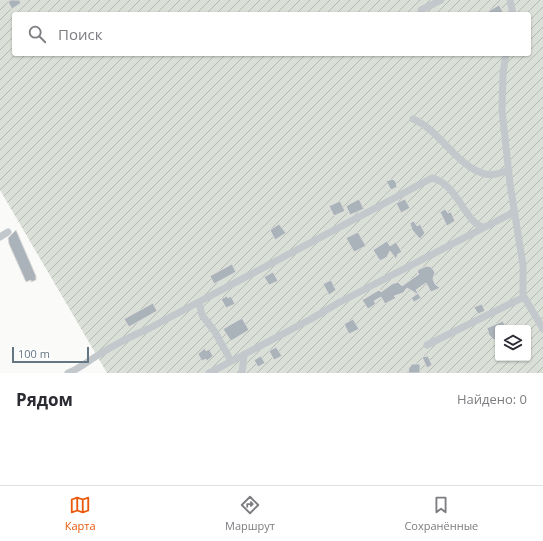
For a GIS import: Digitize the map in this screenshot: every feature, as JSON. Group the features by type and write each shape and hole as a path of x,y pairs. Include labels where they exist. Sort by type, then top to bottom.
{"street":[{"path":"421,10 441,0"},
{"path":"510,0 513,12"},
{"path":"506,56 501,94 514,212 523,265 524,297 543,329"},
{"path":"413,120 429,128 467,164 479,172 493,175 509,170"},
{"path":"68,373 78,370 99,354 131,336 148,329 200,302 432,178 443,182 464,207 475,224 484,227"},
{"path":"209,373 514,212"},
{"path":"0,237 8,232"},
{"path":"427,345 524,297"},
{"path":"200,302 202,315 215,332 231,361"},
{"path":"242,373 244,355"}],"shaded area":[{"path":"0,0 543,0 543,373 107,373 0,190"}],"building":[{"path":"11,0 19,0 21,3 12,9 8,2"},
{"path":"499,5 503,12 487,12"},
{"path":"393,179 396,182 397,187 391,190 386,181"},
{"path":"359,199 364,209 350,215 346,206"},
{"path":"405,199 410,208 401,213 396,203"},
{"path":"340,201 345,211 334,216 329,206"},
{"path":"445,209 448,213 451,212 455,221 447,226 440,212"},
{"path":"414,221 417,226 420,224 425,233 420,239 412,230 410,223"},
{"path":"279,224 286,233 275,240 270,230"},
{"path":"16,230 36,276 36,280 31,282 31,280 26,282 9,244 8,238"},
{"path":"358,232 366,246 354,252 346,238"},
{"path":"387,241 390,246 396,242 402,252 398,254 396,259 390,251 387,257 380,261 373,250"},
{"path":"232,264 236,272 214,284 210,276"},
{"path":"427,266 431,267 435,272 433,279 435,284 440,288 431,292 426,283 416,290 421,298 414,302 411,298 417,294 407,288 403,293 394,296 396,298 385,304 381,297 374,301 376,304 368,309 362,300 379,290 381,292 392,284 398,282 402,286 419,274 417,272 419,269"},
{"path":"273,272 278,281 269,285 264,277"},
{"path":"331,280 336,290 329,295 323,284"},
{"path":"227,296 228,298 231,296 235,304 226,308 221,299"},
{"path":"153,303 157,311 129,327 124,319"},
{"path":"482,304 485,311 478,314 474,307"},
{"path":"242,318 249,330 231,341 223,329"},
{"path":"353,319 359,329 349,334 344,324"},
{"path":"503,321 505,325 495,325 494,340 489,335 487,328"},
{"path":"276,347 282,356 274,360 269,351"},
{"path":"205,348 206,351 209,349 213,356 207,361 206,359 202,361 198,354"},
{"path":"261,356 265,363 258,367 254,360"},
{"path":"428,356 432,365 427,368 422,357"},
{"path":"412,364 420,364 420,373 408,373"}]}
